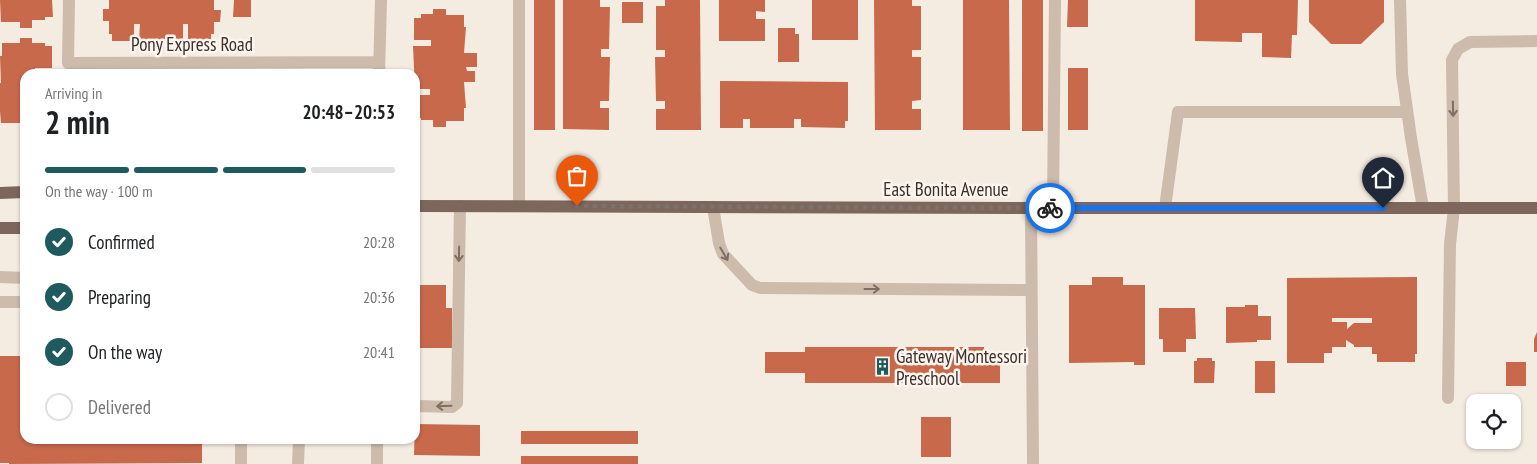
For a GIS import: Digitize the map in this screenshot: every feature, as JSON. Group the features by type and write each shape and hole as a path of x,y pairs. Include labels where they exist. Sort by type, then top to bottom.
{"main road":[{"path":"0,193 20,192"},
{"name":"East Bonita Avenue","path":"420,206 1537,208"},
{"path":"0,228 20,228"}],"street":[{"name":"Pony Express Road","path":"69,0 68,63 379,68 380,0"},
{"path":"518,0 519,206"},
{"path":"1053,208 1055,0"},
{"path":"1400,0 1402,74 1423,208"},
{"path":"1448,398 1450,244 1454,208 1452,60 1458,49 1470,42 1537,42"},
{"path":"1165,208 1178,112 1407,112"},
{"path":"420,406 452,407 457,403 460,206"},
{"path":"713,207 719,243 723,254 752,285 760,288 1032,290"},
{"path":"1031,208 1033,464"},
{"path":"0,277 20,278"},
{"path":"0,302 20,302"},
{"path":"241,444 241,464"},
{"path":"298,464 299,444"},
{"path":"377,444 377,464"}],"building":[{"path":"0,0 52,0 53,17 45,17 45,20 32,20 32,28 20,28 20,22 1,22"},
{"path":"109,0 214,0 214,10 221,10 220,22 214,22 214,34 211,34 211,42 188,42 188,24 183,24 183,42 139,41 140,24 134,24 134,41 112,41 112,34 109,34 109,21 103,21 103,9 109,9"},
{"path":"234,0 251,0 251,17 233,17"},
{"path":"534,0 555,0 555,130 534,130"},
{"path":"563,0 600,0 600,7 610,7 609,49 601,49 601,57 610,57 609,101 600,101 600,108 609,108 609,130 563,129"},
{"path":"665,0 700,0 701,130 656,130 656,109 665,109 665,101 656,101 655,57 665,57 665,50 656,50 656,6 665,6"},
{"path":"719,0 765,0 765,12 756,11 756,19 765,19 765,41 719,41"},
{"path":"812,0 858,0 858,40 812,40"},
{"path":"874,0 912,0 912,6 921,6 921,50 912,50 912,57 921,57 921,100 912,101 912,109 921,109 921,130 875,130"},
{"path":"963,0 1009,0 1010,130 963,130"},
{"path":"1022,0 1043,0 1043,131 1022,131"},
{"path":"1068,0 1088,0 1088,27 1067,27"},
{"path":"1195,0 1298,0 1297,35 1292,35 1291,58 1262,57 1262,33 1242,33 1242,42 1195,41"},
{"path":"1309,0 1384,0 1384,22 1361,44 1331,44 1309,22"},
{"path":"622,2 643,2 643,23 622,23"},
{"path":"433,9 446,9 446,15 464,15 464,27 466,27 464,53 477,53 477,67 466,67 467,71 475,71 475,82 464,82 466,108 464,108 464,121 446,121 446,127 433,127 433,120 421,120 420,95 430,95 430,89 420,89 420,69 414,69 413,46 431,46 431,40 414,40 414,18 421,18 421,14 433,14"},
{"path":"778,28 795,28 795,34 799,34 799,62 778,62"},
{"path":"20,38 32,38 32,43 45,43 45,46 52,46 52,68 20,69 20,123 1,123 0,56 2,56 2,43 20,43"},
{"path":"1068,68 1088,68 1088,130 1068,130"},
{"path":"720,81 848,82 848,121 845,121 845,128 801,127 801,119 794,119 794,128 750,128 750,119 743,119 743,128 720,128"},
{"path":"1092,277 1123,277 1123,285 1145,285 1145,365 1134,365 1134,362 1069,363 1069,285 1092,285"},
{"path":"1417,277 1417,354 1415,354 1415,362 1377,362 1377,354 1372,354 1372,347 1354,347 1354,345 1346,340 1346,347 1332,347 1332,353 1324,353 1324,363 1287,363 1287,278","holes":["1332,318 1372,318 1372,323 1354,323 1347,329 1347,322 1332,322"]},
{"path":"420,285 446,285 446,308 452,308 452,348 420,348"},
{"path":"1245,305 1258,305 1258,316 1271,316 1271,340 1226,343 1226,307 1245,307"},
{"path":"1159,308 1195,308 1196,339 1186,339 1186,352 1163,352 1163,339 1159,339"},
{"path":"1537,332 1537,352 1534,352 1534,339"},
{"name":"Gateway Montessori Preschool","path":"805,347 984,347 984,361 1000,361 1000,383 805,383 805,373 765,373 765,352 805,352"},
{"path":"0,356 20,356 20,444 202,444 202,463 0,463"},
{"path":"1197,358 1212,358 1212,361 1215,361 1214,383 1194,383 1194,361 1197,361"},
{"path":"1255,361 1275,361 1275,393 1255,393"},
{"path":"1506,362 1526,362 1526,386 1506,386"},
{"path":"921,417 951,417 951,457 921,457"},
{"path":"420,424 480,425 480,456 414,455 414,444 420,444"},
{"path":"521,431 638,431 638,444 521,444"},
{"path":"521,456 638,456 638,464 521,464"}],"way so far":[{"path":"577,206 1050,208"}],"place":[{"name":"Gateway Montessori Preschool","path":"882,367"}],"route":[{"path":"1050,208 1383,208"}]}
